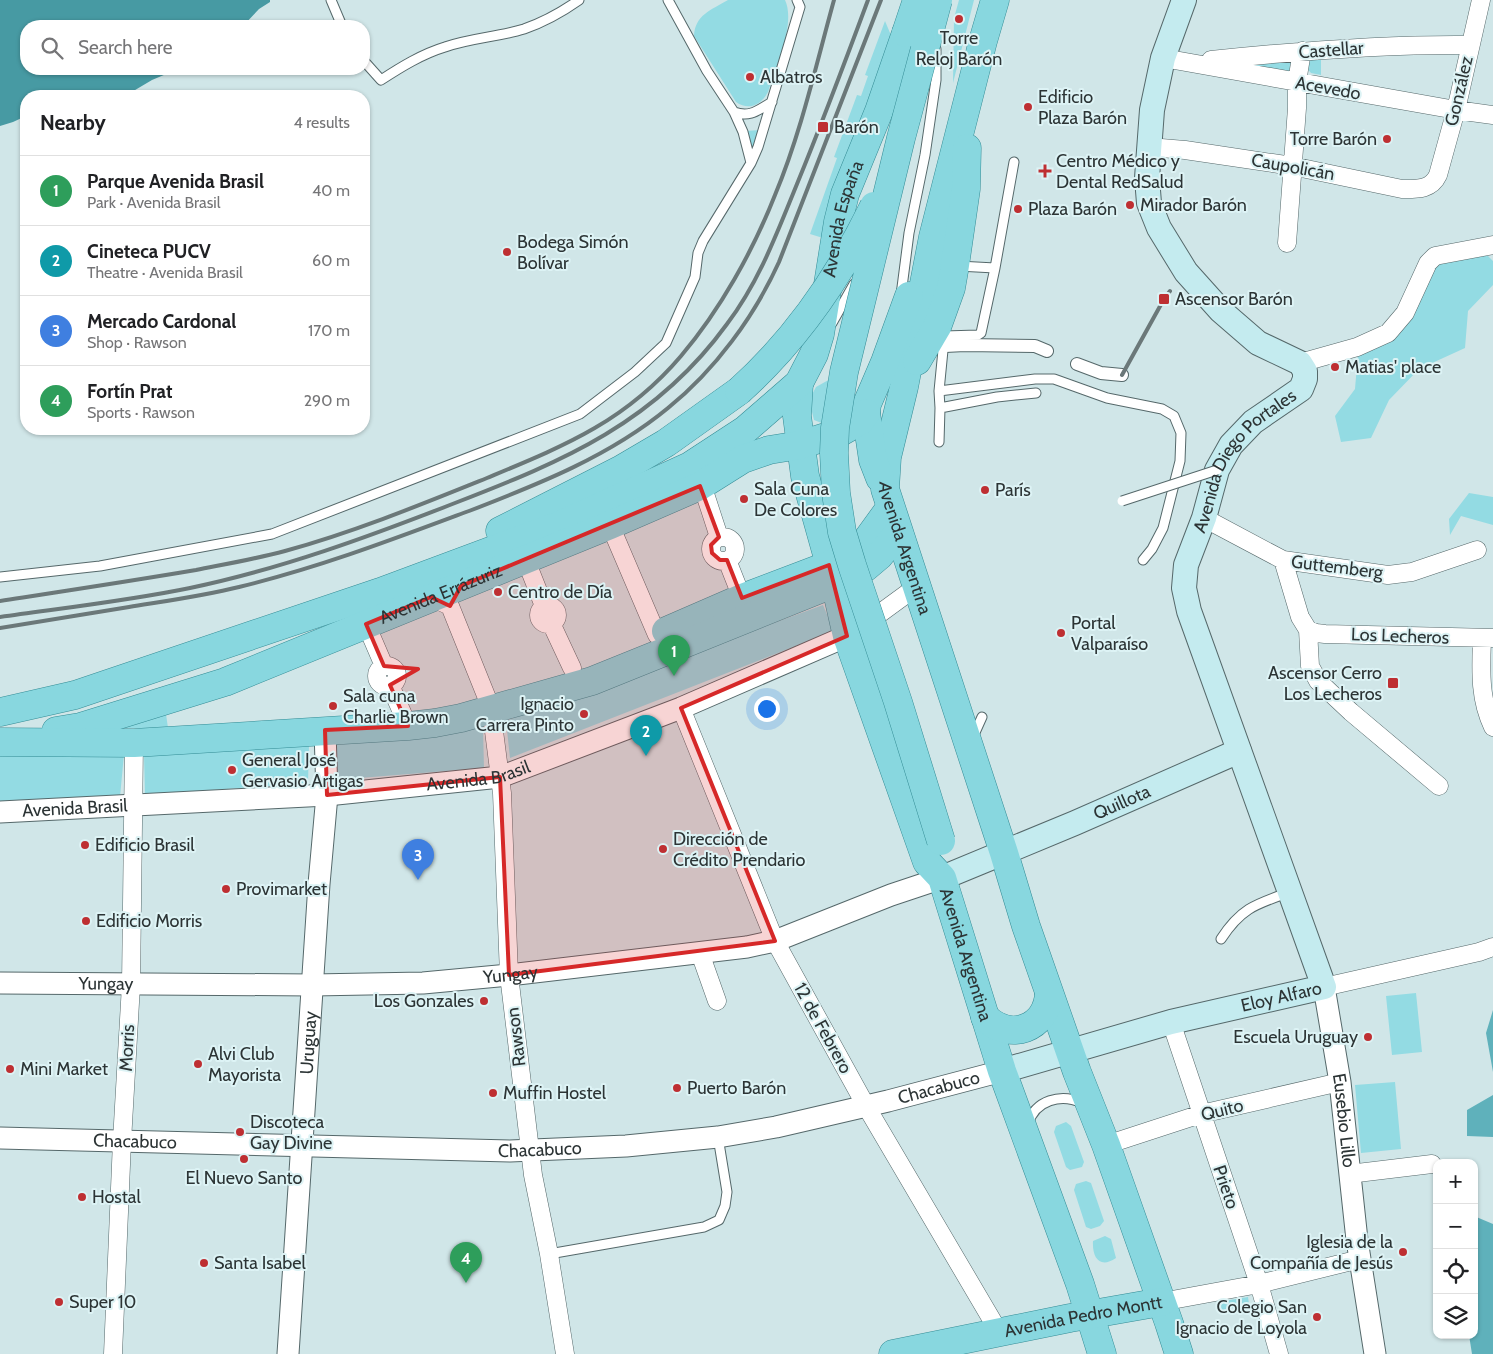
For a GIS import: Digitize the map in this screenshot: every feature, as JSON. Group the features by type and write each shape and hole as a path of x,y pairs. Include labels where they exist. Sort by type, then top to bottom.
{"main road":[{"path":"938,0 901,138 840,394 835,428 835,471 841,524 852,565 942,841 945,858 942,878"},
{"path":"904,387 933,237 995,0"},
{"name":"Avenida Diego Portales","path":"1184,0 1163,58 1152,110 1147,178 1150,204 1159,228 1186,272 1221,311 1258,343 1300,363 1305,379 1301,389 1253,422 1231,445 1217,470 1204,518 1186,565 1184,588 1189,611 1239,751"},
{"name":"Avenida España","path":"808,367 820,334 838,222 845,194 913,24"},
{"path":"904,387 937,343 937,327 948,298 956,265 966,189 968,100"},
{"path":"209,650 496,533 620,470 666,443 714,410 758,374 790,340 815,307 856,242 878,198 901,138"},
{"path":"866,409 933,237"},
{"path":"0,742 134,743 408,726 461,718 592,681 832,574 861,548 887,499 873,460 866,409 865,381 858,366 850,360 834,355 826,355 808,367"},
{"name":"Avenida Argentina","path":"808,367 797,416 800,444 805,476 847,636 927,862 942,878 1002,1071 1090,1315 1102,1354"},
{"name":"Avenida Errázuriz","path":"0,712 75,695 380,592 560,525 690,466 745,430 808,367"},
{"name":"Avenida Argentina","path":"904,387 887,457 887,499 1049,994 1106,1145 1179,1354"},
{"name":"Avenida Errázuriz","path":"0,742 80,727 225,682 366,624 447,596 525,558 610,525 700,486 743,459 769,450 800,444 841,432 860,421 866,409"},
{"path":"769,450 782,457 805,476"},
{"path":"500,706 572,668 657,635 742,598 866,567 879,556 898,534"},
{"name":"Quillota","path":"1004,853 1239,751"},
{"name":"Eusebio Lillo","path":"1239,751 1324,987"},
{"name":"Yungay","path":"942,878 1004,853"},
{"name":"Eloy Alfaro","path":"1070,1050 1171,1022 1324,987"},
{"path":"986,1017 997,1026 1005,1029 1020,1030 1028,1027 1041,1017 1046,1010 1049,994"},
{"name":"Chacabuco","path":"1002,1071 1070,1050"},
{"name":"Avenida Pedro Montt","path":"893,1354 1160,1302"}],"street":[{"name":"González","path":"1435,182 1456,110 1480,0"},
{"name":"Castellar","path":"1192,62 1302,51 1418,44 1470,45"},
{"path":"1287,243 1297,108 1297,82 1302,51"},
{"name":"Acevedo","path":"1163,58 1493,115"},
{"name":"Caupolicán","path":"1149,146 1292,166 1402,189 1419,189 1428,187 1435,182"},
{"path":"1300,363 1357,347 1388,333 1405,313 1428,264 1435,256 1493,245"},
{"path":"937,343 1035,346 1047,351"},
{"path":"1077,364 1101,373 1122,375"},
{"path":"700,486 706,497 719,537 713,542 712,553 720,560 727,560 742,598"},
{"name":"Guttemberg","path":"1204,518 1283,560 1388,575 1412,572 1477,550"},
{"path":"610,525 657,635"},
{"path":"525,558 544,606 539,612 540,618 543,622 552,623 572,668"},
{"path":"1283,560 1300,617 1308,630 1310,666 1318,681 1351,712 1439,786"},
{"name":"Avenida Brasil","path":"0,812 326,795 500,777 681,708 847,636 916,586"},
{"name":"Rawson","path":"447,596 500,706 500,777 509,975 529,1151 549,1254 565,1354"},
{"path":"366,624 384,666 378,670 377,679 381,684 390,685 408,726"},
{"name":"Los Lecheros","path":"1308,630 1324,634 1488,638"},
{"path":"1488,638 1482,689 1486,713 1493,727"},
{"name":"12 de Febrero","path":"681,708 775,941 866,1106 999,1332"},
{"name":"Uruguay","path":"288,1354 326,795 325,730"},
{"name":"Morris","path":"113,1354 131,985 134,743"},
{"name":"Yungay","path":"0,983 313,985 423,983 509,975 747,948 775,941 942,878"},
{"name":"Eloy Alfaro","path":"1324,987 1479,952 1493,947"},
{"path":"700,953 717,1001"},
{"name":"Eusebio Lillo","path":"1324,987 1340,1082 1349,1174 1375,1354"},
{"name":"Prieto","path":"1171,1022 1259,1284 1279,1354"},
{"name":"Chacabuco","path":"0,1138 303,1147 529,1151 626,1146 718,1137 776,1127 1002,1071"},
{"name":"Quito","path":"1106,1145 1201,1114 1340,1082"},
{"path":"1349,1174 1432,1164"},
{"name":"Avenida Pedro Montt","path":"1160,1302 1259,1284 1360,1259"}],"lane":[{"path":"331,0 339,20"},
{"path":"370,68 381,80 395,70 428,54 466,40 523,29 552,17 578,0"},
{"path":"0,577 100,566 272,534 580,414 635,372 666,343 696,277 698,253 703,241 751,163 772,102 800,7 797,0"},
{"path":"898,323 909,234 925,155 936,80 936,46 933,25 924,8 912,0"},
{"path":"671,1 707,71 734,112 743,132 751,163"},
{"path":"808,367 851,290 902,171 908,148 919,65 913,24"},
{"path":"734,112 743,115 752,114 772,102"},
{"path":"939,442 940,408 937,343 981,333 1014,162"},
{"path":"956,265 995,268"},
{"path":"938,391 1034,379 1054,379 1107,398 1162,409 1174,416 1181,433 1180,461 1163,528 1152,549 1143,560"},
{"path":"940,408 1036,392"},
{"path":"1122,501 1217,470"},
{"path":"968,746 982,717"},
{"path":"1221,939 1231,924 1245,911 1256,904 1290,892"},
{"path":"1025,1134 1033,1113 1044,1103 1051,1100 1074,1099 1088,1107 1093,1113"},
{"path":"549,1254 704,1227 719,1220 725,1206 726,1192 718,1137"}],"highlighted area":[{"path":"700,486 719,537 711,545 712,553 720,560 727,560 742,598 829,565 847,636 681,708 775,941 509,975 500,777 327,795 325,730 408,726 390,685 418,669 384,666 366,624 431,597 450,606 461,586"}],"shaded area":[{"path":"0,0 270,0 249,20 20,20 20,75 164,75 135,90 20,90 20,119 0,126"},
{"path":"728,0 785,0 788,10 787,33 784,46 768,92 762,100 750,106 741,105 736,102 694,36 697,23 701,18 710,10"},
{"path":"959,0 974,0 953,83 954,18"},
{"path":"885,21 893,40 823,238 810,234 837,158 834,157 857,95 861,96 868,76 865,75"},
{"path":"1321,55 1321,75 1311,73 1305,66 1306,59"},
{"path":"1252,59 1296,59 1295,69 1286,73 1251,66"},
{"path":"761,130 751,154 744,131"},
{"path":"1487,255 1493,261 1493,285 1468,311 1465,348 1419,369 1389,400 1371,438 1341,442 1335,416 1355,389 1358,353 1397,335 1437,262"},
{"path":"832,378 824,424 814,420 809,400 816,387"},
{"path":"1469,493 1493,497 1493,525 1461,516 1450,535 1449,519"},
{"path":"823,605 834,631 510,758 506,721"},
{"path":"166,714 168,728 122,728"},
{"path":"483,728 484,768 335,780 336,745"},
{"path":"309,745 308,783 145,795 144,754"},
{"path":"57,753 124,754 120,797 0,803 0,756"},
{"path":"1416,993 1422,1052 1392,1055 1386,996"},
{"path":"1493,1010 1493,1072 1486,1033"},
{"path":"1395,1082 1401,1149 1361,1153 1355,1085"},
{"path":"1493,1095 1493,1137 1467,1136 1467,1110"},
{"path":"1066,1122 1071,1126 1084,1162 1082,1167 1070,1170 1066,1167 1054,1132 1056,1126"},
{"path":"1086,1181 1091,1183 1104,1221 1100,1226 1091,1229 1086,1227 1074,1190 1076,1184"},
{"path":"1478,1218 1493,1224 1493,1354 1472,1354 1470,1339 1478,1339"},
{"path":"1105,1236 1111,1239 1116,1258 1101,1262 1094,1252 1093,1241"},
{"path":"1248,1297 1249,1304 1220,1311 1218,1302"}],"railway":[{"path":"0,601 196,570 311,544 387,518 542,455 592,430 615,415 660,379 681,356 722,300 746,258 766,216 793,148 834,0"},
{"path":"0,617 166,593 291,562 390,528 534,471 570,454 638,413 670,387 699,358 727,324 749,291 782,221 868,0"},
{"path":"0,628 212,593 327,562 469,511 547,479 598,455 646,425 702,377 732,341 758,303 779,262 881,0"},
{"path":"1122,375 1170,291"}],"place":[{"name":"Torre Reloj Barón","path":"959,19"},
{"name":"Albatros","path":"750,77"},
{"name":"Edificio Plaza Barón","path":"1028,107"},
{"name":"Barón","path":"823,127"},
{"name":"Torre Barón","path":"1387,139"},
{"name":"Centro Médico y Dental RedSalud","path":"1045,171"},
{"name":"Mirador Barón","path":"1130,205"},
{"name":"Plaza Barón","path":"1018,209"},
{"name":"Bodega Simón Bolívar","path":"507,252"},
{"name":"Ascensor Barón","path":"1164,299"},
{"name":"Matias' place","path":"1335,367"},
{"name":"París","path":"985,490"},
{"name":"Sala Cuna De Colores","path":"744,499"},
{"name":"Centro de Día","path":"498,592"},
{"name":"Portal Valparaíso","path":"1061,633"},
{"name":"Parque Avenida Brasil","path":"674,676"},
{"name":"Ascensor Cerro Los Lecheros","path":"1393,683"},
{"name":"Sala cuna Charlie Brown","path":"333,706"},
{"name":"Ignacio Carrera Pinto","path":"584,714"},
{"name":"Cineteca PUCV","path":"646,756"},
{"name":"General José Gervasio Artigas","path":"232,770"},
{"name":"Edificio Brasil","path":"85,845"},
{"name":"Dirección de Crédito Prendario","path":"663,849"},
{"name":"Mercado Cardonal","path":"418,880"},
{"name":"Provimarket","path":"226,889"},
{"name":"Edificio Morris","path":"86,921"},
{"name":"Los Gonzales","path":"484,1001"},
{"name":"Escuela Uruguay","path":"1368,1037"},
{"name":"Alvi Club Mayorista","path":"198,1064"},
{"name":"Mini Market","path":"10,1069"},
{"name":"Puerto Barón","path":"677,1088"},
{"name":"Muffin Hostel","path":"493,1093"},
{"name":"Discoteca Gay Divine","path":"240,1132"},
{"name":"El Nuevo Santo","path":"244,1159"},
{"name":"Hostal","path":"82,1197"},
{"name":"Iglesia de la Compañía de Jesús","path":"1403,1252"},
{"name":"Santa Isabel","path":"204,1263"},
{"name":"Fortín Prat","path":"466,1283"},
{"name":"Super 10","path":"59,1302"},
{"name":"Colegio San Ignacio de Loyola","path":"1317,1317"}]}
